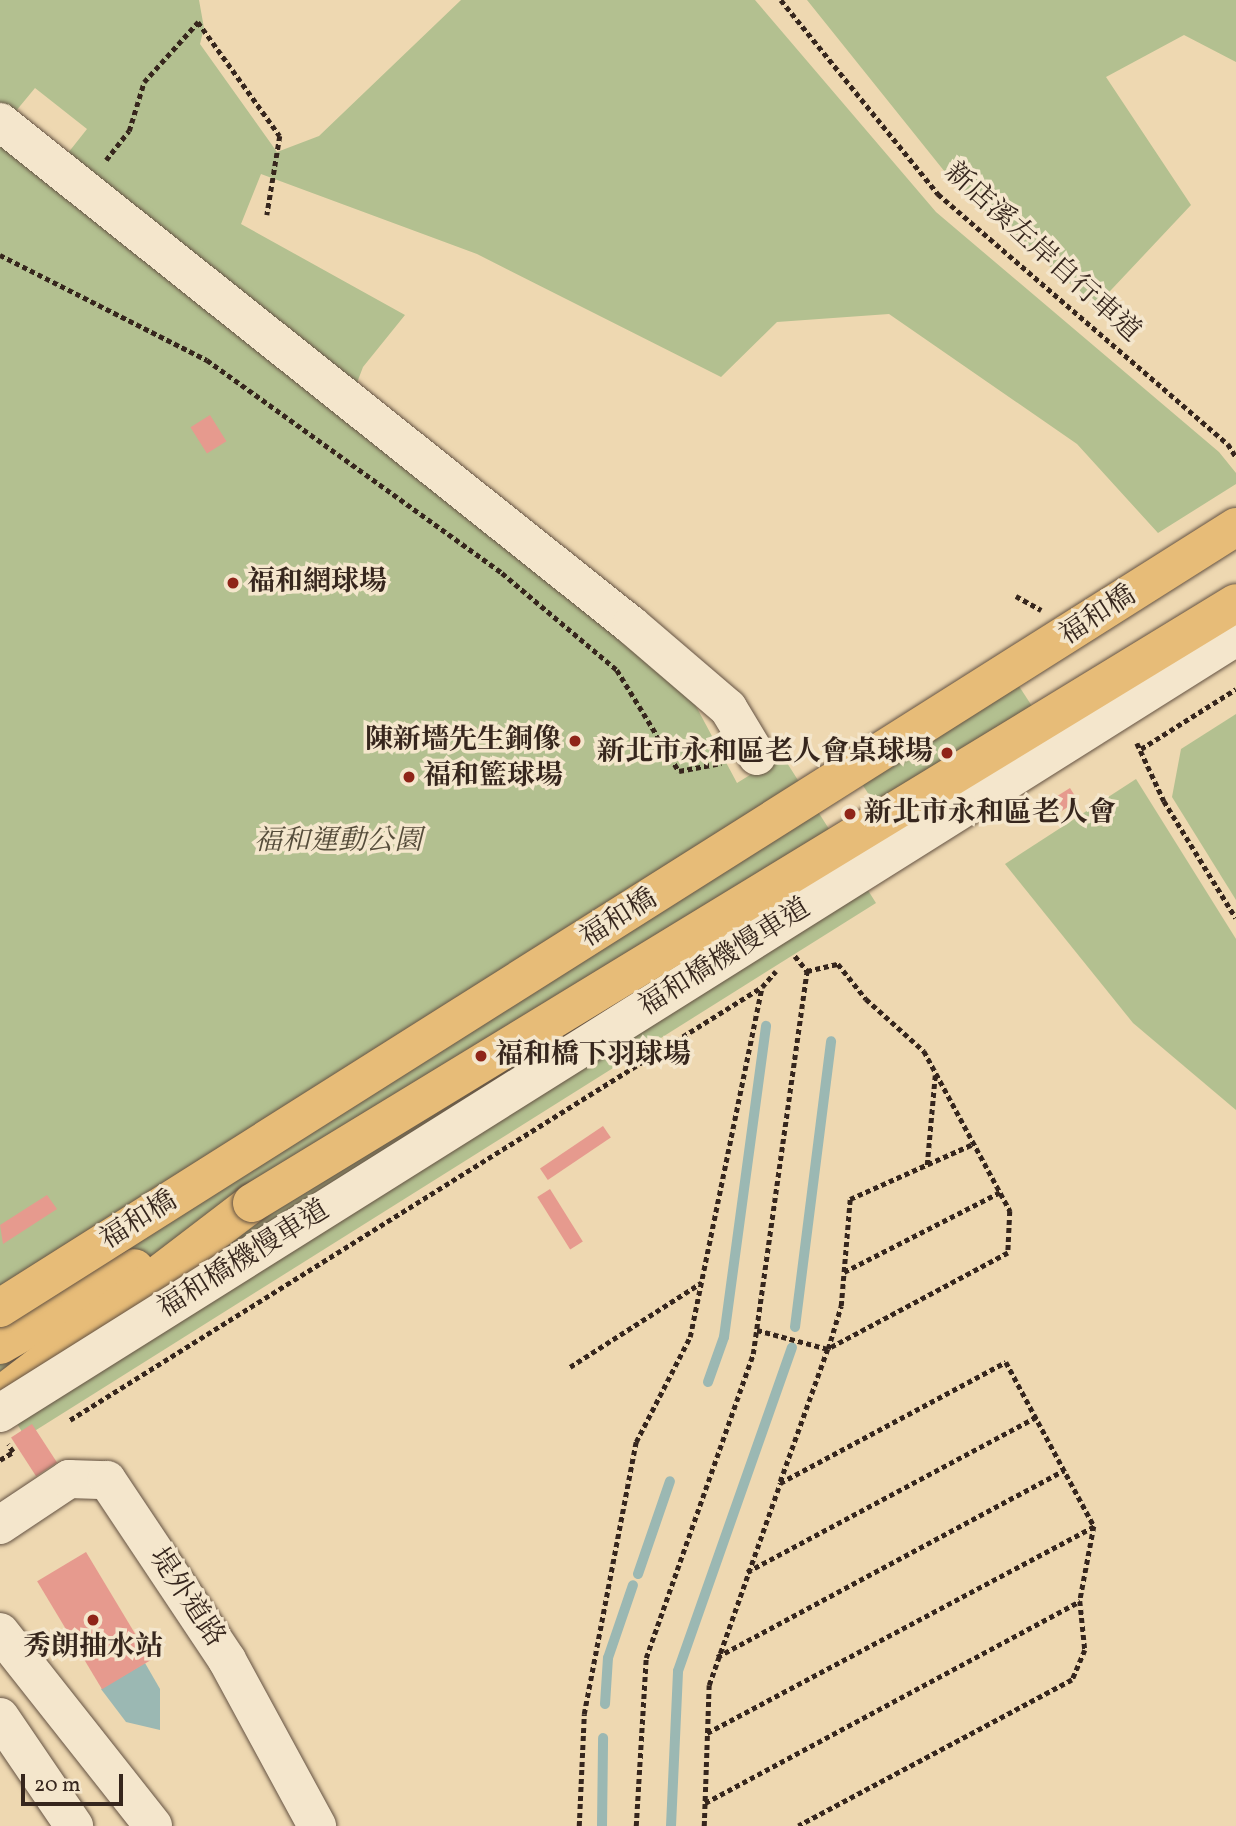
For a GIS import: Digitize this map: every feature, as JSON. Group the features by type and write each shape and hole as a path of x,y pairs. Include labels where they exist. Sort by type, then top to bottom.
{"main road":[{"name":"福和橋","path":"0,1308 1236,527"},
{"name":"福和橋","path":"0,1345 252,1203 1236,603"},
{"path":"0,1396 252,1203"}],"street":[{"path":"0,122 640,633 728,708 757,755"},
{"name":"福和橋機慢車道","path":"0,1413 1236,637"},
{"name":"堤外道路","path":"0,1525 69,1479 107,1480 228,1660 317,1826"},
{"path":"0,1632 153,1826"},
{"path":"0,1717 74,1826"}],"path":[{"name":"新店溪左岸自行車道","path":"781,0 938,194 1228,444 1236,457"},
{"path":"83,188 129,131 144,82 198,22 280,135 267,215"},
{"path":"0,256 207,360 502,573 617,670 679,771 757,755"},
{"path":"1016,596 1040,609"},
{"path":"1236,689 1141,749 1164,801 1236,918"},
{"path":"636,1826 646,1658 753,1354 807,971 792,953"},
{"path":"757,1330 828,1349 1008,1253 1010,1211 924,1051 866,999 838,964 807,971"},
{"path":"70,1420 762,986 690,1337 636,1442 584,1714 579,1826"},
{"path":"927,1164 935,1072"},
{"path":"704,1826 709,1685 716,1657 828,1349 841,1306 850,1199 973,1144"},
{"path":"844,1272 1000,1192"},
{"path":"570,1367 701,1283"},
{"path":"780,1483 1006,1362 1094,1526 1080,1601 1085,1650 1072,1680 799,1826"},
{"path":"747,1572 1036,1417"},
{"path":"716,1657 1065,1470"},
{"path":"708,1733 1094,1526"},
{"path":"704,1803 1080,1601"}],"green space":[{"path":"0,0 199,0 204,28 200,44 277,152 319,136 461,0 755,0 936,212 1219,452 1236,473 1236,484 1158,533 1077,444 889,314 777,322 721,377 477,254 261,174 241,224 405,315 363,367 355,388 64,158 87,129 35,88 11,117 0,107"},
{"path":"807,0 1236,0 1236,62 1184,35 1106,77 1191,205 1096,306 957,187"},
{"name":"福和運動公園","path":"0,143 689,693 737,783 782,755 876,903 25,1437 0,1395"},
{"name":"新北市永和區老人會桌球場","path":"1004,663 1055,741 899,842 849,764"},
{"path":"1236,714 1236,900 1172,797 1181,749"},
{"path":"1136,779 1236,939 1236,1110 1133,1023 1005,864"}],"water":[{"path":"145,1663 160,1689 160,1730 126,1722 101,1689"}],"building":[{"path":"210,415 226,441 207,453 190,427"},
{"path":"1070,788 1078,801 1044,822 1036,809"},
{"path":"603,1126 611,1138 548,1180 540,1168"},
{"path":"550,1189 583,1242 570,1250 537,1197"},
{"path":"47,1195 57,1209 3,1244 0,1225"},
{"path":"32,1424 57,1463 36,1476 11,1438"},
{"name":"秀朗抽水站","path":"86,1552 151,1660 102,1689 37,1581"}],"waterway":[{"path":"708,1382 724,1337 766,1026"},
{"path":"795,1327 831,1041"},
{"path":"671,1826 678,1671 792,1348"},
{"path":"638,1574 670,1481"},
{"path":"605,1704 608,1658 633,1585"},
{"path":"602,1826 603,1738"}],"place":[{"name":"福和網球場","path":"233,583"},
{"name":"陳新墻先生銅像","path":"575,741"},
{"name":"新北市永和區老人會桌球場","path":"947,753"},
{"name":"福和籃球場","path":"409,777"},
{"name":"新北市永和區老人會","path":"850,814"},
{"name":"福和橋下羽球場","path":"481,1056"},
{"name":"秀朗抽水站","path":"93,1620"}]}
